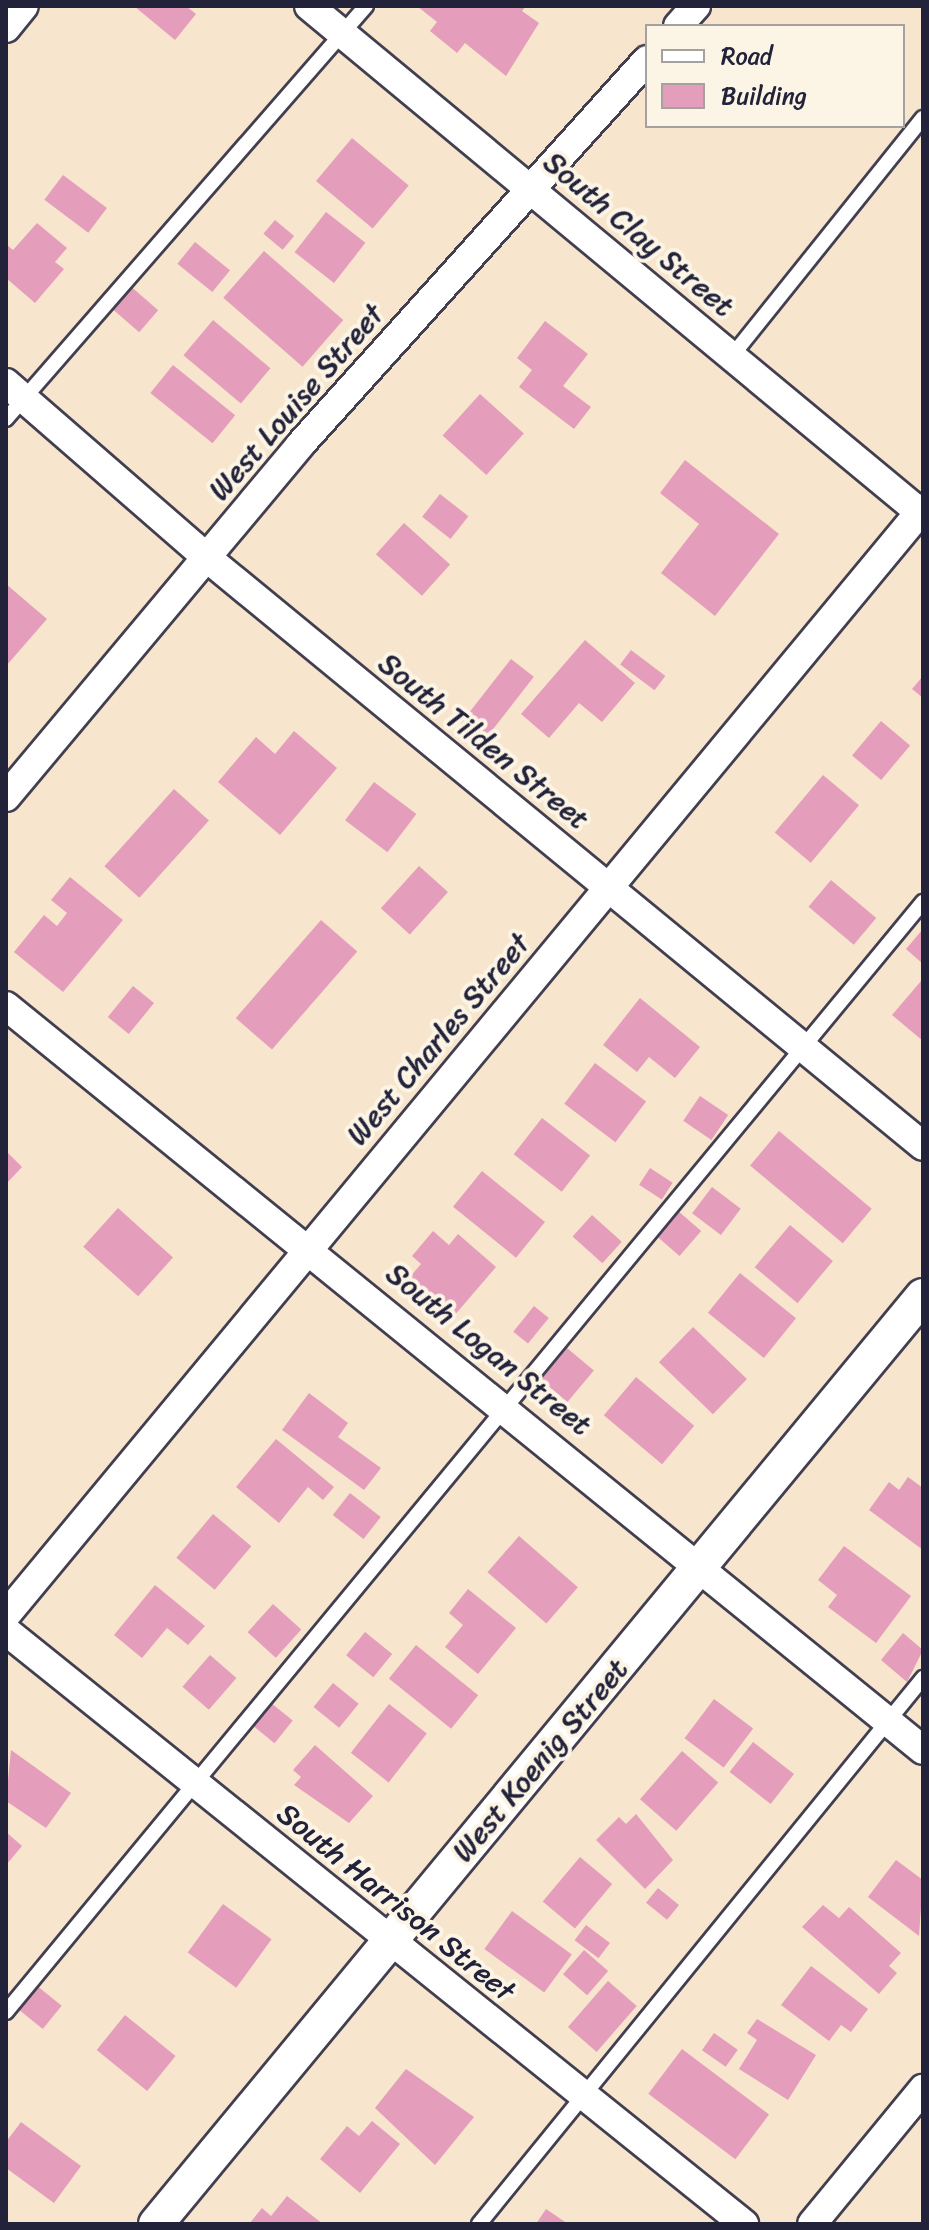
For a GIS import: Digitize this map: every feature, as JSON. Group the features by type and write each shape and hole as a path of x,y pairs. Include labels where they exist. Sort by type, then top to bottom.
{"street":[{"path":"6,28 24,6"},
{"name":"South Clay Street","path":"309,6 922,512"},
{"path":"680,24 696,6"},
{"name":"West Louise Street","path":"6,797 206,557 645,62"},
{"name":"South Tilden Street","path":"12,400 923,1146"},
{"name":"West Charles Street","path":"6,1615 922,512"},
{"name":"South Logan Street","path":"6,1006 310,1247 923,1750"},
{"name":"West Koenig Street","path":"156,2224 923,1296"},
{"name":"South Harrison Street","path":"6,1631 744,2224"},
{"path":"812,2224 923,2089"}],"lane":[{"path":"12,400 366,6"},
{"path":"732,356 923,118"},
{"path":"6,2012 923,902"},
{"path":"479,2224 923,1678"}],"building":[{"path":"134,6 186,6 196,14 175,40"},
{"path":"417,6 526,6 522,11 539,23 506,76 465,43 457,53 430,31 437,22"},
{"path":"352,138 409,186 373,228 316,181"},
{"path":"63,175 107,208 88,233 44,200"},
{"path":"326,212 365,243 334,283 295,252"},
{"path":"275,220 294,236 283,250 263,234"},
{"path":"37,223 67,248 55,262 64,269 35,303 6,278 6,244 13,250"},
{"path":"195,242 230,270 212,292 177,264"},
{"path":"264,251 343,320 303,367 223,298"},
{"path":"128,284 158,310 139,332 109,306"},
{"path":"213,320 270,368 241,403 183,355"},
{"path":"545,321 588,354 563,386 591,407 574,429 519,387 532,370 517,358"},
{"path":"173,365 235,415 213,443 150,393"},
{"path":"480,394 524,433 486,475 443,436"},
{"path":"685,460 779,534 715,616 661,573 699,524 660,493"},
{"path":"440,494 468,516 451,539 422,517"},
{"path":"404,523 450,564 422,596 376,554"},
{"path":"6,584 47,619 6,666"},
{"path":"585,640 635,683 602,722 579,703 549,738 521,714"},
{"path":"631,650 665,676 655,690 620,664"},
{"path":"511,659 534,677 478,748 456,730"},
{"path":"923,676 923,698 912,689"},
{"path":"881,721 910,745 881,780 852,755"},
{"path":"294,731 337,768 280,835 218,782 256,737 275,754"},
{"path":"823,775 859,805 811,863 775,832"},
{"path":"374,782 416,814 387,852 345,820"},
{"path":"174,789 209,820 139,898 104,866"},
{"path":"419,866 448,892 410,934 381,908"},
{"path":"70,877 123,920 63,992 14,952 44,915 57,926 67,913 51,900"},
{"path":"831,880 876,918 854,945 809,907"},
{"path":"321,920 357,951 272,1050 236,1018"},
{"path":"923,929 923,964 906,949"},
{"path":"923,982 923,1041 892,1015"},
{"path":"133,986 154,1003 129,1034 108,1017"},
{"path":"640,998 700,1047 675,1078 649,1057 637,1072 603,1045"},
{"path":"595,1063 646,1102 615,1142 564,1104"},
{"path":"700,1096 728,1115 711,1140 683,1121"},
{"path":"542,1118 590,1156 562,1192 514,1154"},
{"path":"779,1131 872,1209 843,1243 750,1165"},
{"path":"6,1151 22,1167 6,1184"},
{"path":"650,1168 673,1183 662,1199 639,1185"},
{"path":"482,1171 545,1222 516,1258 453,1207"},
{"path":"712,1187 741,1209 721,1235 692,1213"},
{"path":"118,1208 173,1258 138,1296 83,1247"},
{"path":"677,1210 701,1231 680,1256 655,1235"},
{"path":"592,1215 622,1242 602,1263 573,1237"},
{"path":"790,1225 833,1261 798,1303 755,1267"},
{"path":"433,1231 449,1245 458,1234 496,1267 453,1317 408,1279 421,1264 412,1256"},
{"path":"740,1273 796,1318 764,1358 708,1313"},
{"path":"534,1306 549,1318 528,1344 513,1332"},
{"path":"693,1327 747,1379 713,1414 659,1362"},
{"path":"567,1348 594,1370 567,1402 541,1379"},
{"path":"636,1377 694,1426 662,1464 604,1415"},
{"path":"309,1393 348,1423 338,1437 381,1468 364,1490 282,1430"},
{"path":"276,1439 334,1487 323,1500 308,1487 279,1523 236,1487"},
{"path":"908,1477 923,1488 923,1550 869,1510 889,1482 899,1490"},
{"path":"350,1493 381,1517 363,1539 333,1515"},
{"path":"213,1514 251,1546 215,1590 176,1558"},
{"path":"519,1536 578,1587 546,1623 488,1572"},
{"path":"844,1546 911,1596 876,1643 828,1607 837,1595 818,1580"},
{"path":"155,1585 205,1626 188,1645 167,1628 142,1658 114,1635"},
{"path":"468,1589 516,1628 478,1674 445,1647 463,1625 449,1613"},
{"path":"273,1604 301,1629 276,1658 248,1632"},
{"path":"365,1632 392,1654 373,1677 346,1655"},
{"path":"903,1633 923,1650 907,1682 881,1660"},
{"path":"416,1645 478,1695 451,1729 389,1678"},
{"path":"210,1655 236,1678 209,1710 182,1687"},
{"path":"333,1683 359,1704 339,1728 313,1707"},
{"path":"714,1699 753,1728 724,1768 685,1738"},
{"path":"271,1703 293,1721 275,1743 253,1726"},
{"path":"389,1704 427,1734 389,1782 351,1753"},
{"path":"753,1742 794,1774 771,1804 730,1772"},
{"path":"315,1745 373,1796 349,1823 294,1785 301,1777 293,1770"},
{"path":"11,1750 71,1793 46,1828 6,1801"},
{"path":"682,1751 718,1782 676,1831 640,1799"},
{"path":"636,1814 673,1860 645,1889 596,1840 619,1817 626,1824"},
{"path":"6,1832 22,1846 6,1865"},
{"path":"580,1857 612,1884 575,1928 543,1901"},
{"path":"896,1860 923,1880 919,1936 868,1897"},
{"path":"658,1888 679,1905 667,1920 646,1903"},
{"path":"223,1904 272,1939 236,1988 188,1953"},
{"path":"823,1905 839,1918 849,1907 901,1953 889,1966 897,1973 879,1994 802,1927"},
{"path":"512,1911 572,1954 544,1993 484,1949"},
{"path":"586,1925 610,1943 599,1958 575,1940"},
{"path":"584,1950 608,1971 587,1995 563,1974"},
{"path":"811,1966 868,2009 851,2032 841,2025 829,2041 781,2005"},
{"path":"608,1981 637,2006 597,2052 568,2027"},
{"path":"36,1985 62,2006 43,2029 17,2008"},
{"path":"125,2015 176,2056 147,2091 97,2050"},
{"path":"757,2019 816,2055 788,2100 739,2069 757,2040 747,2033"},
{"path":"714,2033 738,2050 726,2067 702,2050"},
{"path":"682,2049 769,2115 735,2159 648,2094"},
{"path":"406,2069 474,2117 435,2165 375,2108"},
{"path":"372,2121 400,2144 360,2193 320,2159 347,2126 359,2136"},
{"path":"21,2122 81,2166 54,2203 6,2168 6,2142"},
{"path":"287,2196 323,2224 249,2224 262,2208 271,2216"},
{"path":"546,2209 568,2224 536,2224"}]}
